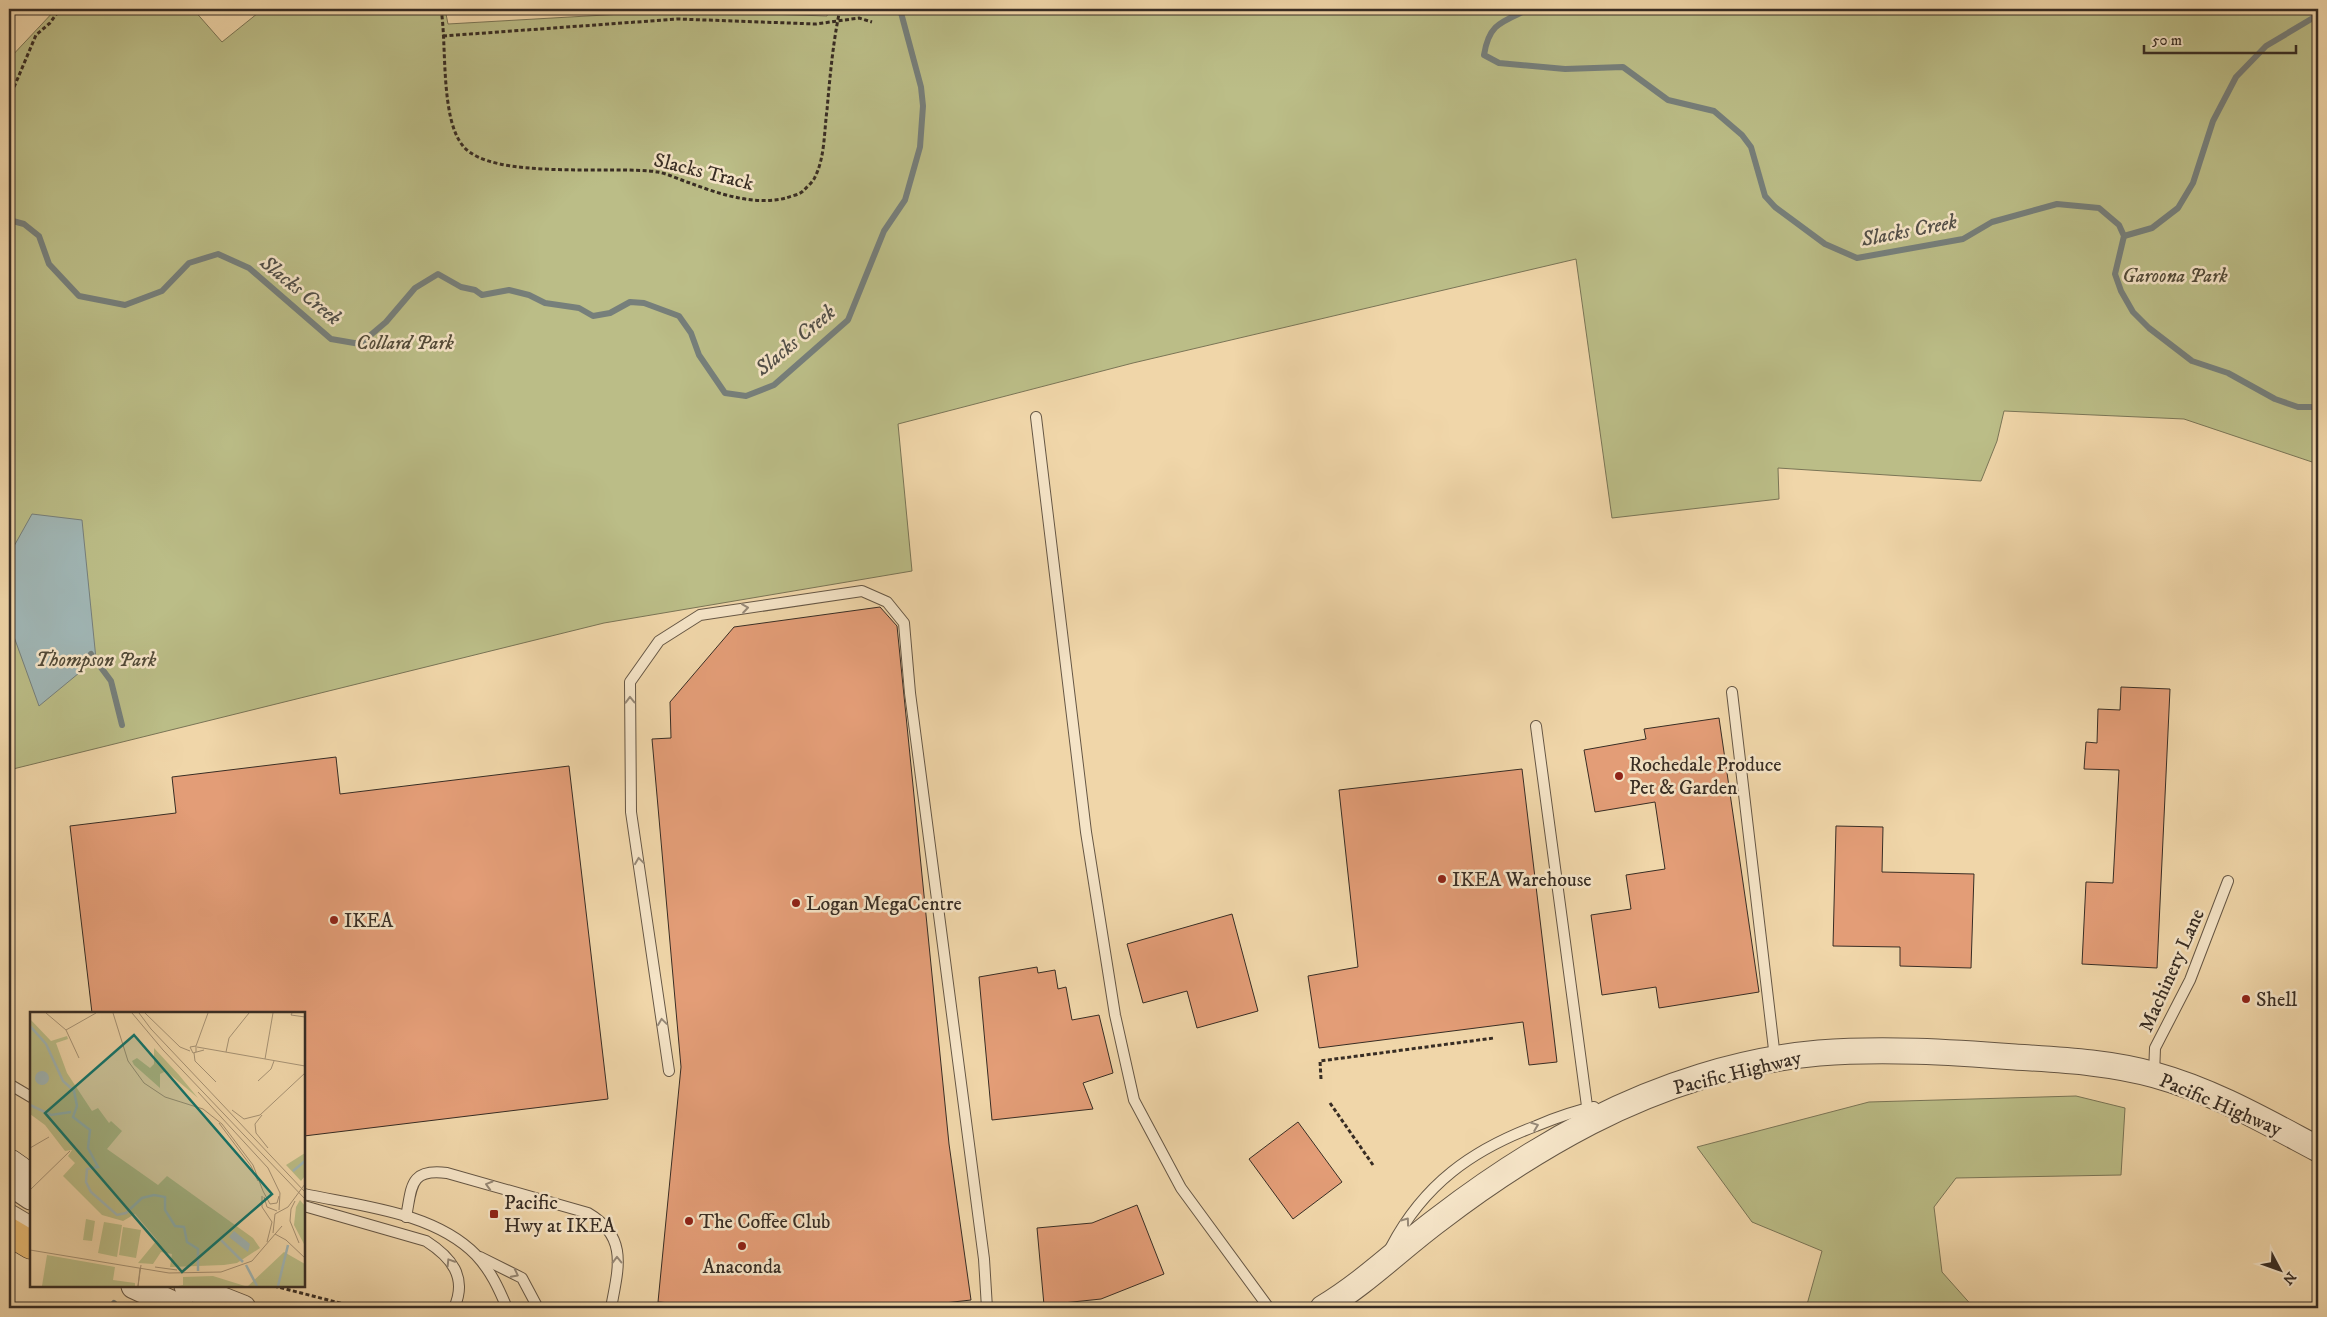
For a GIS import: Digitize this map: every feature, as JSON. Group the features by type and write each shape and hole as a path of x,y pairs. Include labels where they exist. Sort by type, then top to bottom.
{"highway":[{"path":"9,1232 30,1243"}],"main road":[{"path":"9,1163 30,1184"}],"street":[{"name":"Pacific Highway","path":"1323,1308 1348,1293 1440,1218 1588,1115 1708,1075 1775,1059 1820,1053 1862,1052 1960,1054 2107,1065 2154,1075 2246,1110 2318,1149"},
{"path":"9,1182 30,1196"},
{"path":"9,1217 30,1229"},
{"path":"136,1287 182,1308"},
{"path":"190,1287 243,1308"}],"lane":[{"path":"1036,417 1088,842 1115,1015 1134,1100 1181,1188 1269,1308"},
{"path":"669,1070 631,812 630,682 659,640 700,615 862,591 887,602 904,623 910,693 984,1259 987,1308"},
{"path":"1732,692 1775,1059"},
{"path":"1536,726 1588,1115"},
{"name":"Machinery Lane","path":"2154,1075 2155,1048 2190,980 2228,882"},
{"path":"9,1084 30,1095"},
{"path":"406,1217 413,1184 421,1175 431,1171 447,1173 588,1213 602,1221 611,1232 616,1246 618,1269 612,1308"},
{"path":"305,1194 406,1217 447,1234 476,1256 522,1278 538,1308"},
{"path":"305,1206 426,1241 442,1251 452,1261 459,1284 454,1308"},
{"path":"476,1256 491,1274 507,1308"}],"path":[{"path":"9,99 36,35 50,23 60,9"},
{"name":"Slacks Track","path":"441,9 444,68 451,118 462,145 474,155 500,164 553,169 659,172 706,189 754,200 774,201 801,193 815,178 822,153 840,9"},
{"path":"443,36 678,19 816,24 859,18 872,22"},
{"path":"1321,1079 1320,1061 1494,1038"},
{"path":"1330,1103 1373,1165"},
{"path":"278,1287 359,1308"}],"green space":[{"name":"Collard Park","path":"56,9 193,9 222,42 263,9 445,9 448,24 675,11 827,16 829,9 2318,9 2318,464 2184,419 2004,411 1997,441 1981,481 1778,468 1779,499 1612,518 1576,259 1133,363 898,424 912,571 604,623 9,770 9,59"},
{"path":"2076,1096 2125,1108 2121,1175 1956,1178 1934,1207 1942,1272 1974,1308 1806,1308 1822,1251 1752,1222 1697,1147 1869,1102"}],"shaded area":[{"path":"32,514 82,520 96,659 39,706 9,623 9,555"}],"building":[{"name":"Logan MegaCentre","path":"880,607 897,626 949,1144 971,1300 900,1308 733,1308 658,1302 681,1067 652,739 671,738 670,702 734,627"},
{"path":"2121,687 2170,689 2157,968 2082,964 2086,882 2113,883 2119,770 2084,769 2086,742 2097,743 2098,709 2120,710"},
{"path":"1719,718 1759,992 1659,1008 1656,987 1602,995 1591,915 1631,909 1626,875 1665,869 1655,802 1595,812 1584,750 1646,739 1644,729"},
{"name":"IKEA","path":"336,757 340,794 569,766 608,1099 305,1136 305,1012 92,1012 70,826 176,813 172,777"},
{"name":"IKEA Warehouse","path":"1522,769 1557,1062 1529,1065 1523,1022 1319,1048 1308,976 1358,967 1339,790"},
{"path":"1836,826 1883,827 1882,872 1974,874 1971,968 1900,966 1900,947 1833,946"},
{"path":"1232,914 1258,1011 1197,1028 1187,991 1143,1003 1127,944"},
{"path":"1037,967 1038,973 1055,970 1058,989 1066,987 1072,1020 1099,1015 1113,1073 1083,1083 1093,1109 992,1120 979,977"},
{"path":"1298,1122 1342,1182 1293,1219 1249,1159"},
{"path":"1137,1205 1164,1274 1101,1299 1044,1305 1037,1228 1092,1223"}],"waterway":[{"name":"Slacks Creek","path":"9,220 24,224 39,236 49,264 79,296 125,305 162,291 189,263 218,254 249,268 331,339 360,344 386,322 415,288 438,274 461,287 475,290 482,295 509,290 529,295 545,303 579,308 593,316 610,313 630,302 644,303 679,316 691,333 699,355 725,393 746,396 774,385 848,320 884,231 905,200 920,147 923,106 921,87 900,9"},
{"name":"Slacks Creek","path":"1529,9 1504,21 1493,30 1486,44 1484,55 1499,63 1565,69 1623,67 1668,100 1714,111 1742,135 1751,147 1765,196 1775,207 1825,244 1857,258 1963,239 1992,222 2057,204 2099,208 2119,225 2124,236 2115,274 2121,291 2133,312 2149,328 2192,361 2228,373 2275,399 2298,407 2318,407"},
{"path":"2124,236 2152,228 2178,208 2193,183 2213,121 2236,77 2266,46 2318,15"},
{"path":"91,654 111,681 122,725"},
{"path":"111,1308 114,1303"}],"place":[{"name":"Rochedale Produce Pet & Garden","path":"1619,776"},
{"name":"IKEA Warehouse","path":"1442,879"},
{"name":"Logan MegaCentre","path":"796,903"},
{"name":"IKEA","path":"334,920"},
{"name":"Shell","path":"2246,999"},
{"name":"Pacific Hwy at IKEA","path":"494,1214"},
{"name":"The Coffee Club","path":"689,1221"},
{"name":"Anaconda","path":"742,1246"}],"park label":[{"name":"Garoona Park","path":"2175,275"},
{"name":"Thompson Park","path":"96,659"}]}
